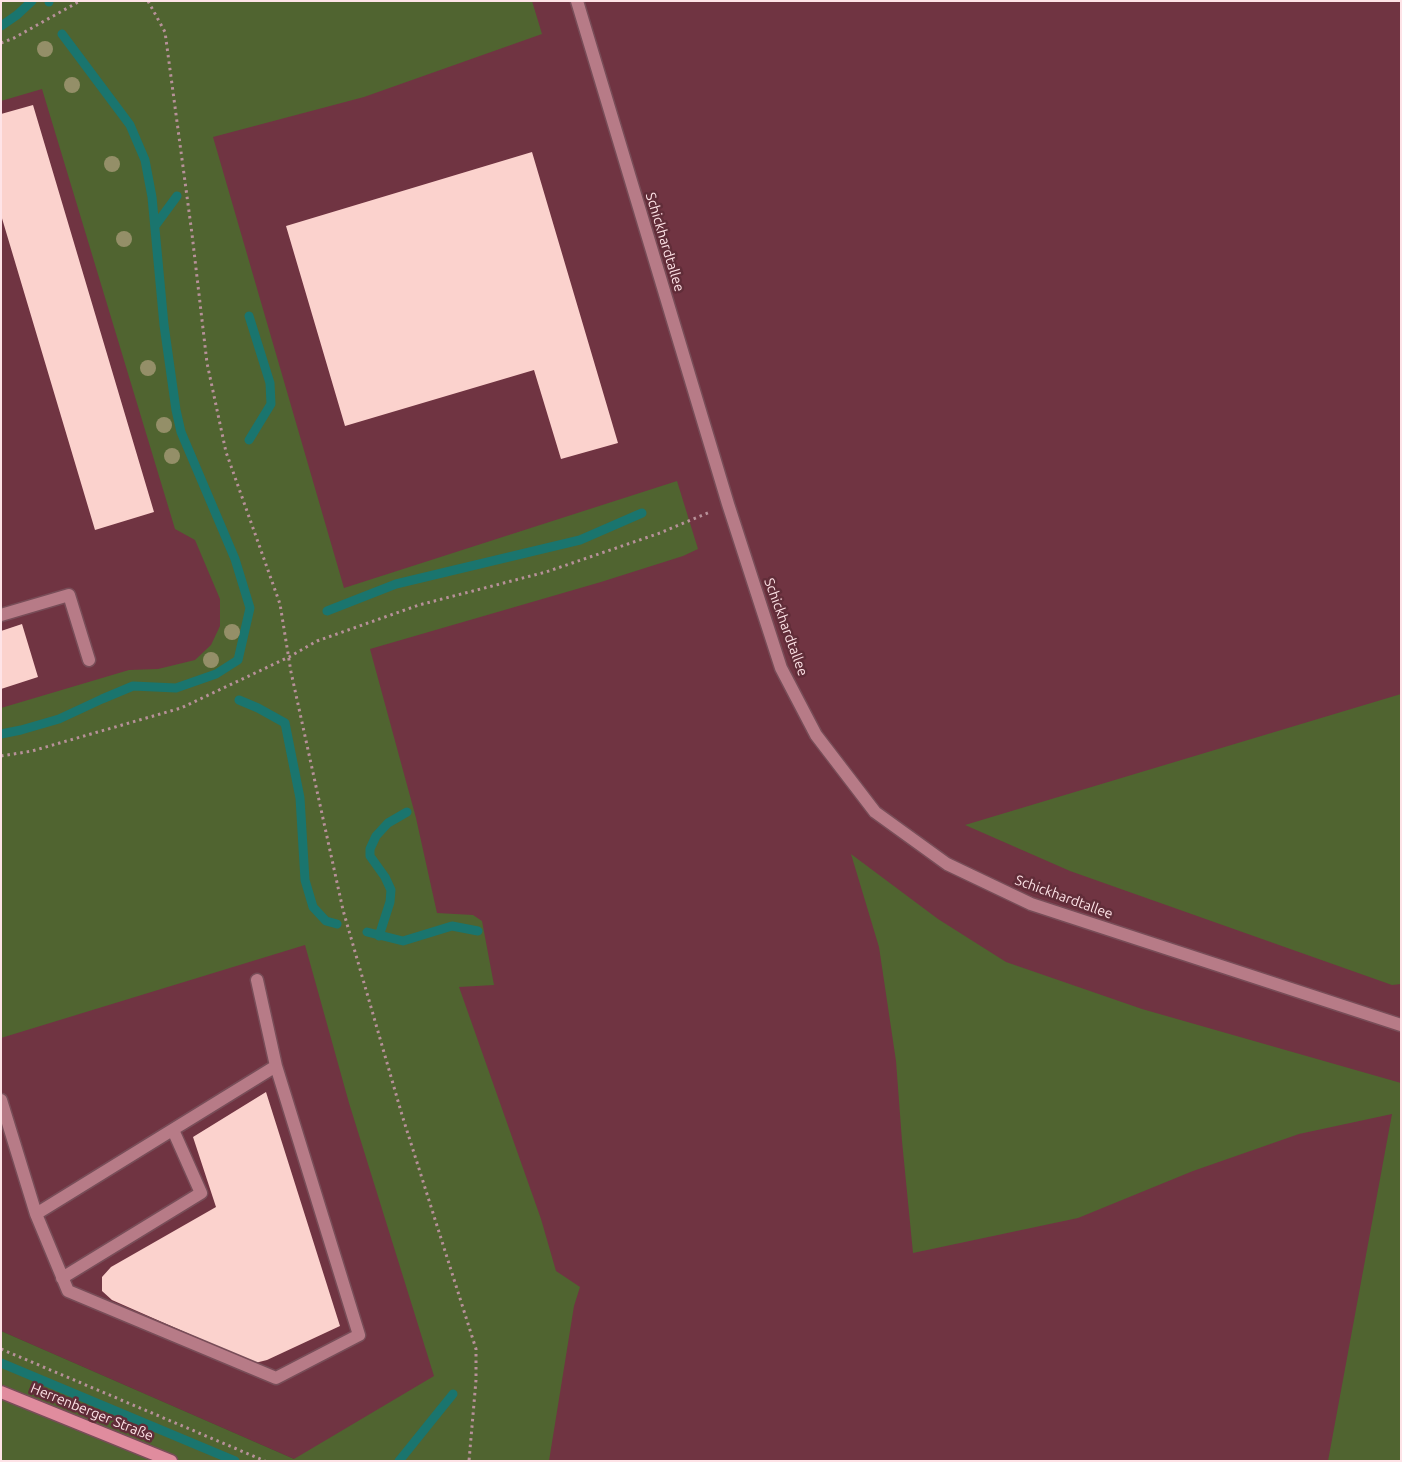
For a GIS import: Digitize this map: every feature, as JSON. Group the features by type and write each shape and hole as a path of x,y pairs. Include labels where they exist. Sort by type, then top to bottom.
{"main road":[{"name":"Herrenberger Straße","path":"1,1392 171,1461"}],"street":[{"name":"Schickhardtallee","path":"577,1 728,504 781,668 816,735 874,812 947,864 1031,904 1401,1025"},
{"path":"1,615 69,595 89,660"},
{"path":"1,1100 36,1214 68,1291 276,1378 359,1335 276,1066 257,980"},
{"path":"36,1214 276,1066"},
{"path":"62,1278 201,1193 173,1130"}],"path":[{"path":"1,43 14,38 80,1"},
{"path":"148,1 165,32 207,363 226,452 280,604 289,657 343,910 402,1115 476,1350 476,1380 469,1461"},
{"path":"1,756 32,751 181,708 289,657 318,641 419,605 546,572 660,533 728,504"},
{"path":"1,1349 265,1461"}],"shaded area":[{"path":"1,1 1401,1 1401,1461 295,1461 1,1331"}],"green space":[{"path":"4,1 532,1 542,34 364,97 213,137 344,588 677,481 698,549 683,556 601,582 370,649 416,818 437,913 473,915 482,921 494,985 459,987 541,1219 556,1271 580,1287 574,1306 549,1461 1,1460 1,1331 294,1459 434,1376 349,1103 305,945 1,1038 1,708 129,670 158,669 195,660 211,645 220,626 220,599 195,540 175,529 42,89 1,101 1,3"},
{"path":"1401,694 1401,984 1392,985 1070,871 965,825"},
{"path":"851,854 938,919 1006,962 1142,1009 1401,1083 1401,1461 1328,1461 1392,1114 1299,1134 1193,1171 1078,1218 913,1253 896,1061 879,947"}],"building":[{"path":"33,105 154,512 95,530 1,215 1,114"},
{"path":"532,152 618,443 561,459 534,370 345,426 286,226"},
{"path":"22,624 38,677 1,689 1,631"},
{"path":"266,1092 340,1326 267,1360 255,1363 112,1300 102,1291 102,1277 111,1267 216,1207 193,1137"}],"waterway":[{"path":"1,26 32,1"},
{"path":"1,734 59,719 133,686 176,688 216,674 238,660 250,608 235,559 181,432 164,325 152,197 145,160 130,125 62,34"},
{"path":"155,226 177,196"},
{"path":"249,316 270,383 271,404 249,440"},
{"path":"327,611 396,584 580,540 642,513"},
{"path":"239,700 285,723 300,798 305,880 313,907 326,921 337,924"},
{"path":"379,936 390,902 391,890 385,877 370,856 370,849 376,836 388,823 407,812"},
{"path":"367,932 403,941 452,926 478,931"},
{"path":"1,1363 235,1461"},
{"path":"399,1461 453,1394"}]}
